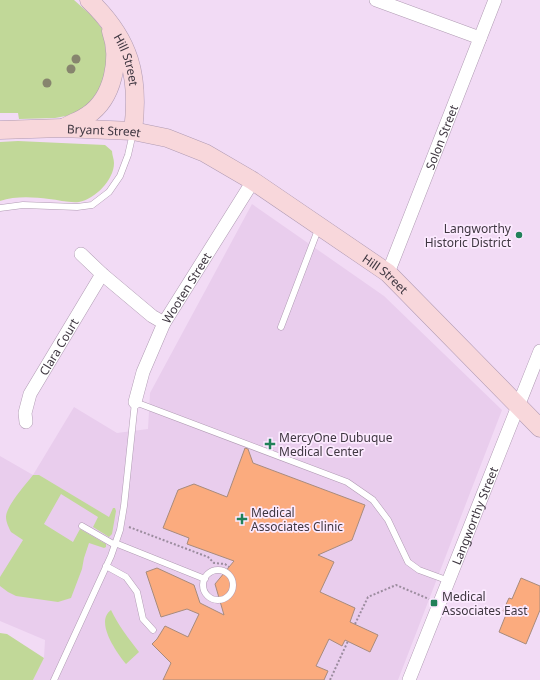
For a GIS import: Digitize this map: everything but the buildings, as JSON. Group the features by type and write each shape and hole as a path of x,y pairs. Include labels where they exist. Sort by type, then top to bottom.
{"main road":[{"name":"Hill Street","path":"89,0 116,30 129,55 135,83 136,108 133,130"},
{"path":"62,128 88,115 100,104 109,89 113,72 114,39 106,19"},
{"name":"Bryant Street","path":"0,130 62,128 133,130 167,138 205,153"},
{"name":"Hill Street","path":"205,153 253,181 388,274 540,428"}],"street":[{"path":"376,0 480,38"},
{"name":"Solon Street","path":"388,274 495,0"},
{"name":"Wooten Street","path":"135,402 143,372 164,323 253,181"},
{"path":"81,254 102,274 152,316 164,323"},
{"name":"Clara Court","path":"26,422 25,413 30,394 102,274"},
{"name":"Langworthy Street","path":"409,680 540,351"}],"lane":[{"path":"0,208 23,205 77,207 92,205 109,192 120,176 128,155 133,130"},
{"path":"281,327 319,227"},
{"path":"54,680 106,566 120,530 123,517 135,402 347,482 373,500 388,520 408,562 419,570 449,581"},
{"path":"82,526 115,544 204,579"},
{"path":"106,566 126,576 136,592 143,619 153,630"},
{"path":"215,570 224,571 233,582 231,592 219,600 210,597 204,589 204,579 215,570"}],"path":[{"path":"123,517 129,527 208,557 214,563 224,564 229,567"},
{"path":"355,624 368,597 396,585 431,600"},
{"path":"330,680 348,641"}],"shaded area":[{"name":"MercyOne Dubuque Medical Center","path":"252,204 384,296 502,410 398,680 33,680 44,658 45,640 0,621 0,456 33,475 74,407 117,433 148,429 150,393"}],"green space":[{"path":"0,0 74,0 93,17 103,30 110,53 103,86 85,108 71,115 55,118 19,119 18,113 0,113"},
{"path":"18,141 105,145 112,151 114,162 111,176 97,193 79,202 30,197 12,198 0,201 0,142"},
{"path":"33,475 39,475 109,517 113,508 115,508 116,511 112,534 109,537 93,527 98,517 61,494 44,524 73,542 80,529 106,544 106,547 104,548 89,543 82,569 71,598 58,602 16,596 0,586 0,577 23,540 11,532 6,521 7,512 17,495"},
{"path":"111,610 120,626 139,652 126,664 113,646 106,630 106,615"},
{"path":"0,633 7,634 44,658 33,680 0,680"}],"place":[{"name":"Langworthy Historic District","path":"519,235"},
{"name":"MercyOne Dubuque Medical Center","path":"270,444"},
{"name":"Medical Associates Clinic","path":"242,519"},
{"name":"Medical Associates East","path":"434,603"}]}
